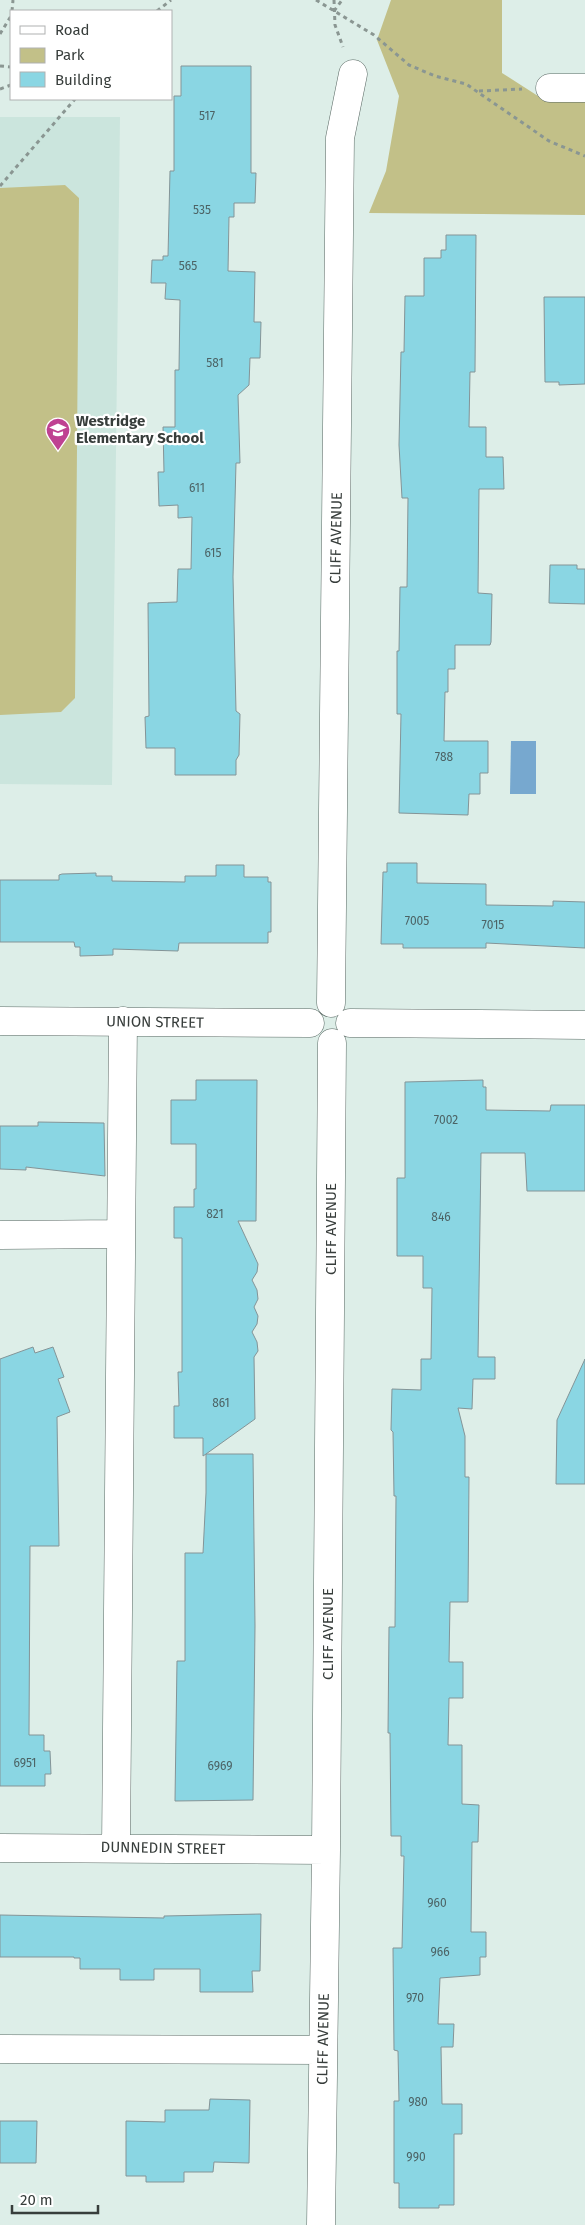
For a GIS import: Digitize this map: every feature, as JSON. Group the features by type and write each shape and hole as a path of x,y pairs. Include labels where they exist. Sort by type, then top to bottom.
{"street":[{"name":"CLIFF AVENUE","path":"331,1003 340,138 353,74"},
{"path":"550,88 585,88"},
{"path":"341,1033 349,1017 343,1007 331,1003 319,1006 311,1017 310,1023 315,1035 320,1039 341,1033 585,1025"},
{"name":"UNION STREET","path":"0,1020 310,1023"},
{"path":"116,1848 123,1021"},
{"name":"CLIFF AVENUE","path":"320,2225 341,1033"},
{"path":"0,1235 121,1234"},
{"name":"DUNNEDIN STREET","path":"0,1848 326,1850"},
{"path":"0,2049 322,2050"}],"path":[{"path":"158,10 171,0"},
{"path":"316,0 374,35 410,65 435,76 466,84 549,141 585,156"},
{"path":"334,0 335,25 353,74"},
{"path":"333,11 342,0"},
{"path":"0,34 10,18"},
{"path":"477,91 550,88"},
{"path":"0,186 74,100"}],"shaded area":[{"name":"Westridge Elementary School","path":"0,117 120,117 112,785 0,784"}],"green space":[{"path":"391,0 502,0 502,73 538,96 585,102 585,215 369,213 386,171 399,96 377,40"},
{"path":"65,185 79,198 75,698 61,712 0,715 0,188"}],"water":[{"path":"511,741 536,741 536,794 510,794"}],"building":[{"path":"181,66 251,66 251,173 256,173 255,203 234,203 234,217 229,217 228,271 255,272 254,322 261,322 260,358 250,358 249,385 238,395 240,463 236,463 233,577 236,711 240,714 239,755 236,760 236,775 175,775 175,748 146,748 145,717 149,716 148,603 177,602 178,569 191,569 192,517 178,518 178,505 159,506 158,472 164,472 163,427 175,427 175,370 179,370 180,300 165,299 166,283 151,283 152,260 163,260 163,256 168,256 170,171 174,171 174,96 181,96"},
{"path":"446,235 476,235 475,372 470,372 469,427 486,427 486,457 503,457 504,489 479,489 478,593 492,594 491,642 490,645 455,645 455,669 448,669 448,692 445,692 444,741 488,741 488,773 480,773 480,794 469,794 468,815 399,813 401,714 397,714 397,651 399,651 400,587 407,587 408,498 402,498 399,445 401,352 404,352 405,296 424,296 424,258 441,258 441,250 446,250"},
{"path":"544,297 585,297 585,384 559,385 559,382 545,382"},
{"path":"550,565 577,565 577,569 585,569 585,604 549,603"},
{"path":"387,863 417,863 417,883 486,884 486,905 553,906 553,901 585,902 585,948 486,943 486,948 403,948 403,944 381,944 383,872 387,872"},
{"path":"216,865 244,865 244,877 268,877 268,882 271,882 271,932 268,932 268,943 179,943 178,951 113,949 113,955 80,956 80,947 75,947 74,942 0,942 0,880 59,880 59,875 62,874 96,873 96,876 112,876 112,881 185,882 185,876 216,876"},
{"path":"196,1080 257,1080 256,1221 238,1221 258,1264 257,1272 252,1280 257,1290 258,1299 254,1307 258,1316 257,1324 252,1332 257,1342 258,1351 254,1357 255,1419 203,1456 203,1438 174,1438 174,1406 179,1406 178,1372 182,1372 182,1238 174,1238 174,1207 194,1207 196,1144 171,1144 171,1100 196,1100"},
{"path":"483,1080 483,1087 486,1087 486,1110 550,1111 551,1105 585,1105 585,1191 527,1191 525,1153 481,1153 478,1357 495,1357 495,1379 473,1379 472,1409 458,1408 465,1436 465,1477 469,1477 468,1602 450,1602 449,1662 463,1662 463,1698 449,1698 448,1745 462,1745 462,1804 479,1805 478,1842 472,1842 471,1932 486,1932 486,1957 480,1957 480,1975 440,1978 438,2024 454,2024 453,2047 441,2047 442,2104 462,2104 462,2134 454,2134 454,2205 439,2205 439,2208 399,2208 399,2183 394,2183 394,2101 399,2101 398,2051 394,2050 393,1948 402,1948 404,1856 401,1856 401,1836 391,1836 390,1733 388,1733 389,1627 395,1627 396,1496 394,1496 393,1432 391,1430 392,1389 421,1390 421,1359 431,1359 432,1288 423,1288 423,1256 397,1256 397,1178 405,1178 405,1082"},
{"path":"38,1122 104,1123 105,1176 26,1167 26,1170 0,1169 0,1126 38,1126"},
{"path":"33,1347 35,1353 53,1347 64,1377 58,1379 70,1412 57,1417 59,1546 30,1546 29,1735 44,1735 44,1751 50,1751 51,1774 45,1774 45,1786 0,1786 0,1359"},
{"path":"585,1359 585,1484 556,1484 557,1420"},
{"path":"206,1454 253,1454 255,1626 253,1800 175,1801 177,1661 185,1661 185,1553 203,1553"},
{"path":"261,1914 260,1971 252,1971 253,1992 200,1992 200,1969 154,1969 154,1980 120,1980 120,1969 80,1969 80,1958 0,1957 0,1915 164,1918 164,1916"},
{"path":"210,2099 250,2100 249,2163 214,2162 213,2172 184,2172 184,2182 146,2182 146,2176 126,2176 126,2121 165,2122 165,2110 209,2110"},
{"path":"0,2121 37,2121 36,2163 0,2163"}],"place":[{"name":"Westridge Elementary School","path":"58,451"}]}
